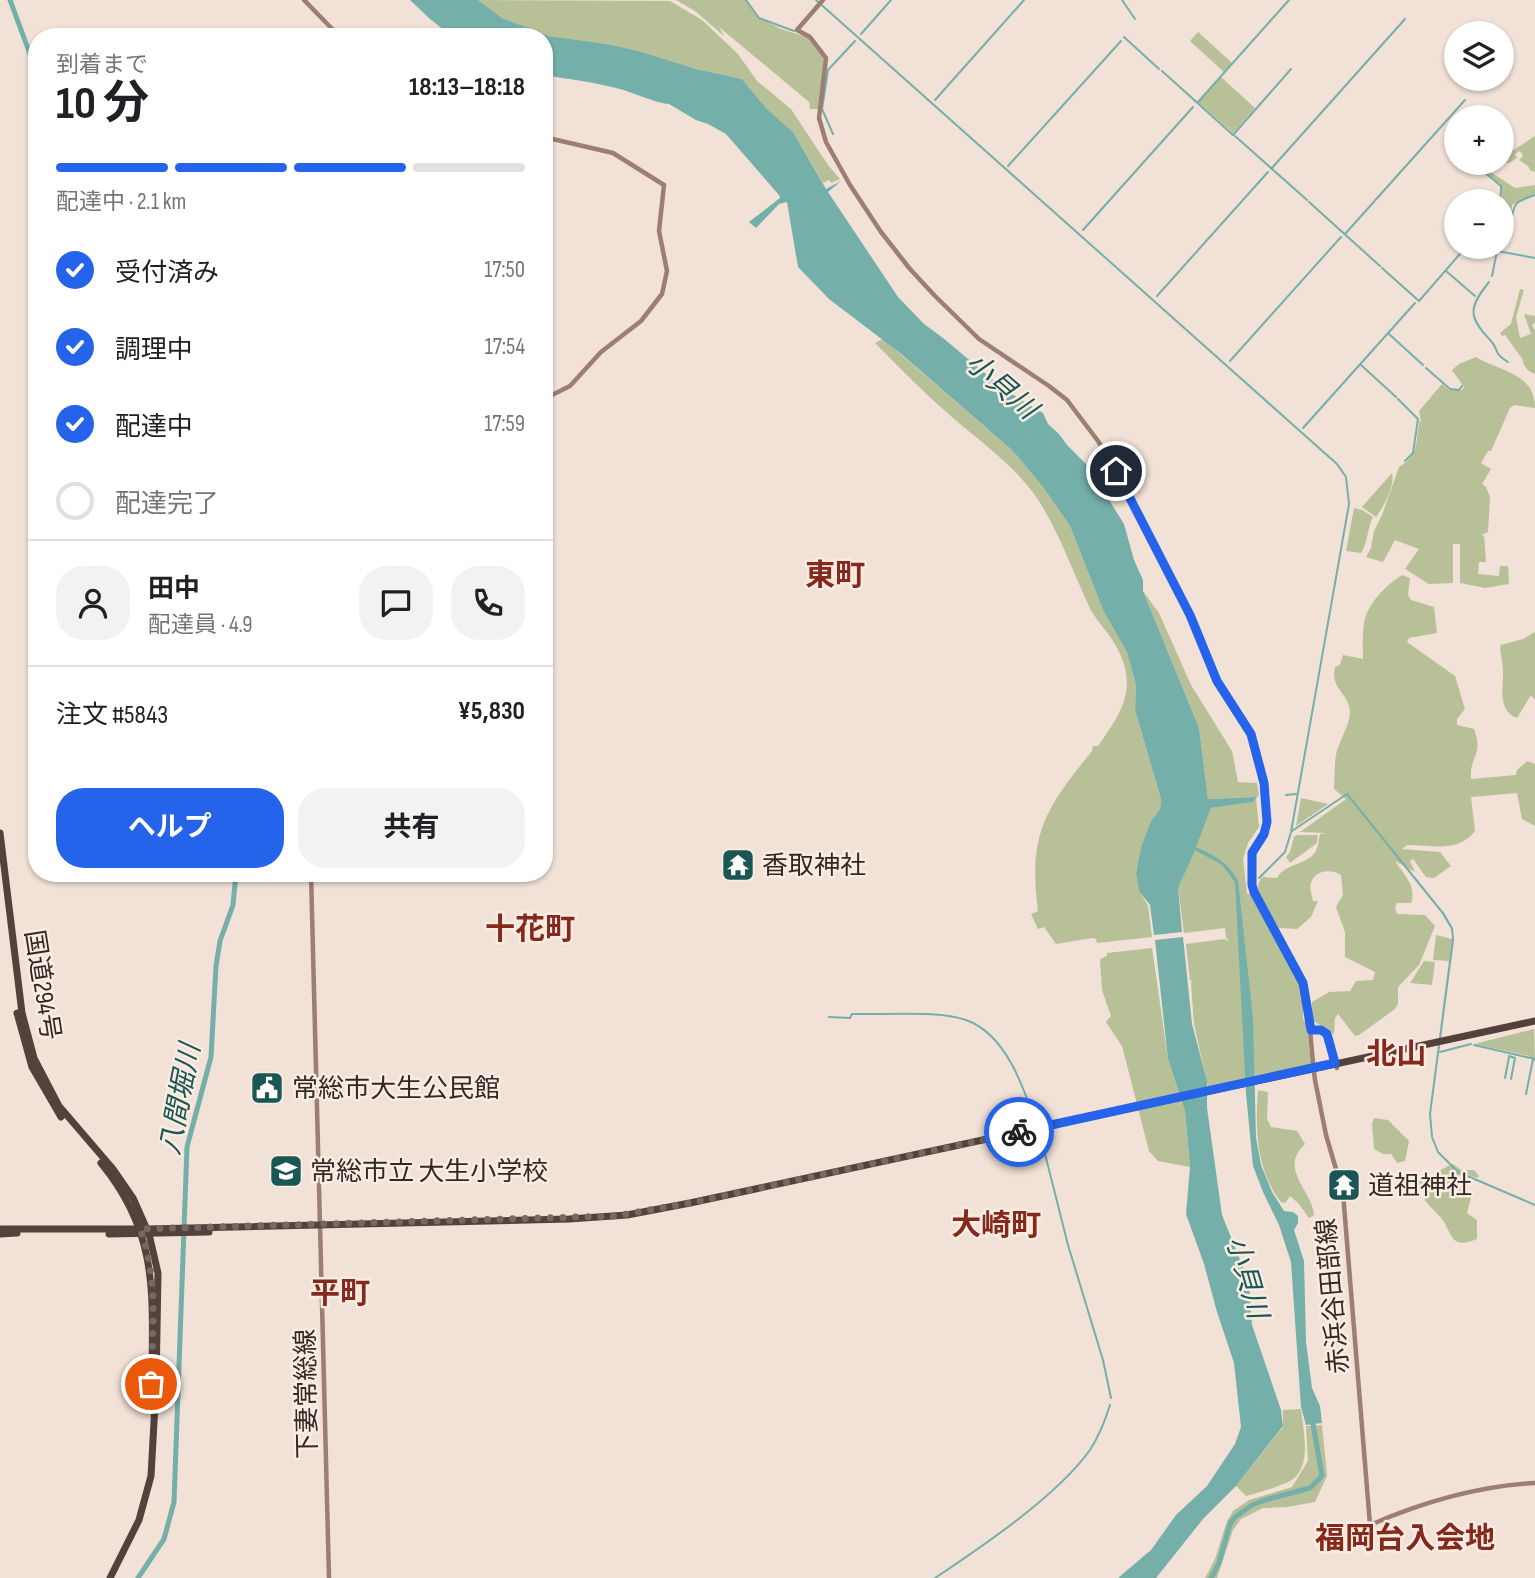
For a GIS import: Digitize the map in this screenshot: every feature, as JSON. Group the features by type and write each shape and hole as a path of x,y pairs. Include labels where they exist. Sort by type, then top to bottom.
{"highway":[{"name":"国道294号","path":"0,833 22,1013 34,1058 59,1107 122,1181 139,1210 145,1232"},
{"name":"国道294号","path":"0,866 17,1012 32,1067 61,1118 118,1185 145,1232"},
{"path":"0,1231 145,1232 569,1223 639,1217 1535,1023"},
{"path":"108,1578 135,1518 144,1489 149,1455 153,1286 145,1232"}],"main road":[{"path":"304,0 331,28"},
{"name":"赤浜谷田部線","path":"821,2 797,30 810,37 826,58 818,118 826,142 850,185 910,270 935,296 979,339 1067,400 1098,441 1190,615 1217,681 1251,734 1264,783 1267,822 1264,834 1252,853 1252,885 1303,983 1311,1030 1315,1080 1326,1135 1343,1193 1370,1525 1447,1497 1496,1487 1535,1483"},
{"path":"553,140 613,153 664,186 659,232 667,271 662,294 641,321 601,352 570,386 553,394"},
{"name":"下妻常総線","path":"311,882 329,1578"},
{"path":"1311,1030 1321,1030 1327,1034 1336,1066"}],"green space":[{"path":"478,0 670,1 702,20 738,54 757,81 791,109 840,179 823,183 793,132 767,109 742,79 696,69 639,51 553,37 553,28 528,28 502,18"},
{"path":"676,0 745,0 758,17 781,29 810,38 824,56 819,109 810,109 809,102 719,27 724,36 695,11"},
{"path":"1198,32 1232,63 1224,72 1190,41"},
{"path":"1221,77 1255,108 1233,133 1198,102"},
{"path":"1535,136 1535,172 1519,160 1523,156 1520,151 1515,154 1517,158 1514,160 1514,150"},
{"path":"1489,175 1495,175 1515,188 1535,185 1535,194 1514,204 1514,189 1501,189 1501,185"},
{"path":"1520,289 1524,290 1516,317 1520,338 1531,334 1524,314 1535,316 1532,325 1535,331 1535,374 1527,369 1505,335 1500,333 1511,324"},
{"path":"883,339 1013,451 1043,487 1070,526 1103,610 1127,651 1136,685 1135,710 1161,799 1160,809 1151,821 1141,847 1136,873 1139,890 1148,906 1152,937 1097,943 1096,939 1092,938 1056,944 1044,927 1038,929 1031,914 1038,911 1036,862 1038,842 1044,824 1062,790 1093,746 1098,746 1115,721 1125,698 1126,673 1115,644 1091,609 1058,536 1037,498 1005,462 935,402 875,343"},
{"path":"1476,357 1522,380 1529,387 1535,408 1514,405 1510,408 1491,451 1488,451 1481,463 1491,469 1482,484 1490,497 1488,532 1481,535 1484,536 1486,562 1479,562 1478,574 1499,576 1500,566 1508,566 1509,584 1485,588 1460,583 1460,544 1453,544 1453,583 1429,584 1405,569 1419,549 1395,540 1383,562 1366,557 1399,467 1414,453 1421,421 1419,411 1442,384 1449,390 1462,390 1464,387 1452,370"},
{"path":"1392,473 1390,490 1376,517 1362,507"},
{"path":"1354,508 1373,517 1361,553 1346,551"},
{"path":"1402,575 1410,578 1408,595 1411,600 1434,607 1437,633 1409,638 1407,642 1455,676 1465,709 1457,719 1457,725 1474,729 1477,738 1471,779 1516,775 1517,770 1527,761 1535,764 1535,826 1522,819 1517,793 1471,797 1475,831 1468,838 1453,845 1407,845 1402,849 1440,852 1451,866 1434,878 1426,877 1413,859 1410,861 1415,872 1395,861 1409,881 1412,891 1411,903 1397,903 1397,914 1425,915 1435,926 1419,965 1398,987 1398,1004 1395,1009 1355,1036 1338,1014 1335,1018 1334,1034 1312,1020 1312,1002 1329,992 1350,991 1356,981 1373,980 1375,972 1345,957 1345,932 1336,907 1343,895 1341,875 1324,872 1313,878 1310,885 1311,894 1313,901 1318,901 1311,917 1297,929 1279,928 1262,904 1259,883 1262,877 1277,878 1285,869 1312,856 1317,849 1320,834 1325,833 1300,832 1346,799 1334,789 1335,759 1350,712 1347,700 1335,681 1335,667 1340,665 1343,655 1363,659 1363,628 1369,610 1383,590"},
{"path":"1143,591 1159,613 1191,685 1232,751 1238,782 1257,783 1257,797 1208,799 1199,728"},
{"path":"1535,632 1535,700 1531,695 1517,718 1511,715 1504,705 1500,648 1501,645 1523,639"},
{"path":"1301,798 1328,804 1296,826"},
{"path":"1256,799 1259,827 1248,843 1243,859 1247,894 1253,894 1298,978 1303,994 1303,1019 1307,1024 1311,1065 1208,1087 1194,1024 1193,980 1190,981 1186,944 1225,939 1229,942 1225,928 1184,933 1178,888 1211,808 1252,802"},
{"path":"1297,835 1318,835 1317,843 1290,863 1286,857"},
{"path":"1436,935 1452,939 1449,961 1433,960"},
{"path":"1152,948 1168,1059 1185,1111 1190,1167 1158,1161 1149,1151 1122,1046 1106,1022 1111,1016 1102,990 1100,959 1107,956 1107,953"},
{"path":"1424,961 1435,962 1432,985 1410,983"},
{"path":"1534,1029 1535,1062 1529,1056 1474,1044"},
{"path":"1258,1090 1268,1092 1267,1119 1271,1127 1297,1131 1305,1144 1298,1153 1295,1171 1312,1206 1314,1215 1309,1218 1290,1196 1285,1203 1281,1202 1266,1176 1257,1134"},
{"path":"1374,1118 1388,1120 1409,1141 1405,1161 1397,1163 1391,1154 1383,1154 1374,1149"},
{"path":"1453,1164 1461,1170 1474,1170 1479,1176 1478,1178 1461,1173 1454,1186 1472,1194 1467,1213 1477,1220 1477,1239 1463,1243 1455,1241 1442,1219 1425,1200 1425,1194 1416,1181"},
{"path":"1301,1409 1305,1446 1303,1465 1299,1473 1283,1484 1246,1496 1236,1486 1283,1427 1283,1410"},
{"path":"1322,1425 1327,1476 1315,1502 1263,1508 1241,1519 1233,1530 1217,1578 1205,1578 1233,1511 1249,1500 1292,1487 1308,1461 1306,1426"}],"water":[{"path":"410,0 478,0 502,18 528,28 442,28"},
{"path":"553,37 639,51 696,69 742,79 767,109 793,132 826,189 841,181 828,192 898,297 924,324 1005,390 1043,413 1048,424 1088,466 1124,524 1143,580 1143,591 1199,728 1208,799 1257,797 1253,802 1211,808 1196,847 1220,860 1238,881 1253,1018 1256,1138 1261,1165 1272,1192 1284,1211 1298,1216 1294,1230 1304,1261 1306,1342 1312,1388 1320,1406 1322,1423 1306,1425 1301,1407 1291,1262 1279,1225 1253,1166 1246,1094 1235,882 1222,865 1195,850 1178,888 1182,932 1154,935 1150,905 1139,891 1136,873 1141,847 1151,821 1160,809 1161,799 1135,710 1136,685 1127,652 1103,610 1070,526 1043,487 1013,451 900,353 829,299 798,267 787,202 779,204 756,228 749,222 780,198 726,134 669,104 607,86 553,77"},
{"path":"1443,911 1453,928 1454,940 1431,1114 1431,1136 1429,1114 1452,938 1451,929 1441,912"},
{"path":"1183,937 1192,1024 1207,1081 1207,1108 1222,1215 1249,1282 1252,1325 1281,1410 1283,1426 1236,1486 1203,1519 1156,1578 1118,1578 1151,1550 1176,1515 1207,1486 1235,1444 1241,1427 1234,1363 1186,1214 1190,1167 1185,1111 1168,1059 1155,940"}],"waterway":[{"name":"八間堀川","path":"10,0 28,49"},
{"path":"746,0 759,18 794,31"},
{"path":"816,0 1337,464 1346,477 1349,504 1291,832 1285,852 1259,878"},
{"path":"861,34 891,0"},
{"path":"935,100 1024,0"},
{"path":"1122,0 1135,19"},
{"path":"1198,102 1289,0"},
{"path":"1271,169 1405,19"},
{"path":"1124,37 1159,69"},
{"path":"833,134 822,109 828,70 855,41"},
{"path":"1008,166 1121,41"},
{"path":"1162,71 1233,135 1291,69"},
{"path":"1345,234 1465,100"},
{"path":"1083,230 1193,107"},
{"path":"1235,136 1307,200"},
{"path":"1157,296 1268,172"},
{"path":"1488,175 1501,189"},
{"path":"1514,208 1517,203 1535,195"},
{"path":"1309,202 1380,266"},
{"path":"1230,361 1341,237"},
{"path":"1492,276 1497,251 1535,258"},
{"path":"1382,268 1419,301 1456,259"},
{"path":"1446,271 1475,296"},
{"path":"1489,282 1474,306 1475,319 1494,344 1498,354 1508,362"},
{"path":"1303,428 1415,303"},
{"path":"1389,334 1423,365"},
{"path":"1361,365 1396,397"},
{"path":"1426,368 1450,389 1459,390 1462,386"},
{"path":"1398,399 1418,419 1413,453 1405,461"},
{"path":"1286,795 1296,794"},
{"path":"1292,831 1347,794 1442,912"},
{"name":"八間堀川","path":"138,1578 164,1539 174,1502 187,1147 211,1057 216,966 220,941 233,905 235,882"},
{"path":"829,1017 850,1018 852,1014 925,1014 954,1017 980,1027 992,1037 1012,1064 1036,1124"},
{"path":"1440,1052 1471,1044"},
{"path":"1474,1045 1535,1059"},
{"path":"1509,1056 1515,1058 1511,1079"},
{"path":"1505,1078 1509,1057"},
{"path":"1526,1094 1533,1059"},
{"path":"1432,1137 1438,1152 1458,1172 1535,1205"},
{"path":"1041,1138 1068,1245 1103,1360 1111,1398"},
{"path":"935,1578 1018,1519 1059,1485 1090,1450 1110,1405"},
{"path":"1211,1578 1235,1517 1252,1505 1310,1488 1322,1476 1312,1418"}],"way so far":[{"path":"151,1384 153,1286 146,1245 140,1229 615,1216 690,1203 1019,1132"}],"place":[{"name":"香取神社","path":"738,865"},
{"name":"常総市大生公民館","path":"267,1088"},
{"name":"常総市立 大生小学校","path":"286,1171"},
{"name":"道祖神社","path":"1344,1185"}],"district":[{"name":"東町","path":"835,575"},
{"name":"十花町","path":"530,929"},
{"name":"北山","path":"1396,1054"},
{"name":"大崎町","path":"996,1225"},
{"name":"平町","path":"340,1293"},
{"name":"福岡台入会地","path":"1405,1538"}],"route":[{"path":"1019,1132 1335,1063 1325,1031 1311,1030 1303,983 1254,892 1251,875 1252,853 1264,834 1267,822 1264,783 1251,734 1217,681 1190,615 1116,471"}],"water label":[{"name":"小貝川","path":"1002,385"},
{"name":"小貝川","path":"1248,1277"}]}
